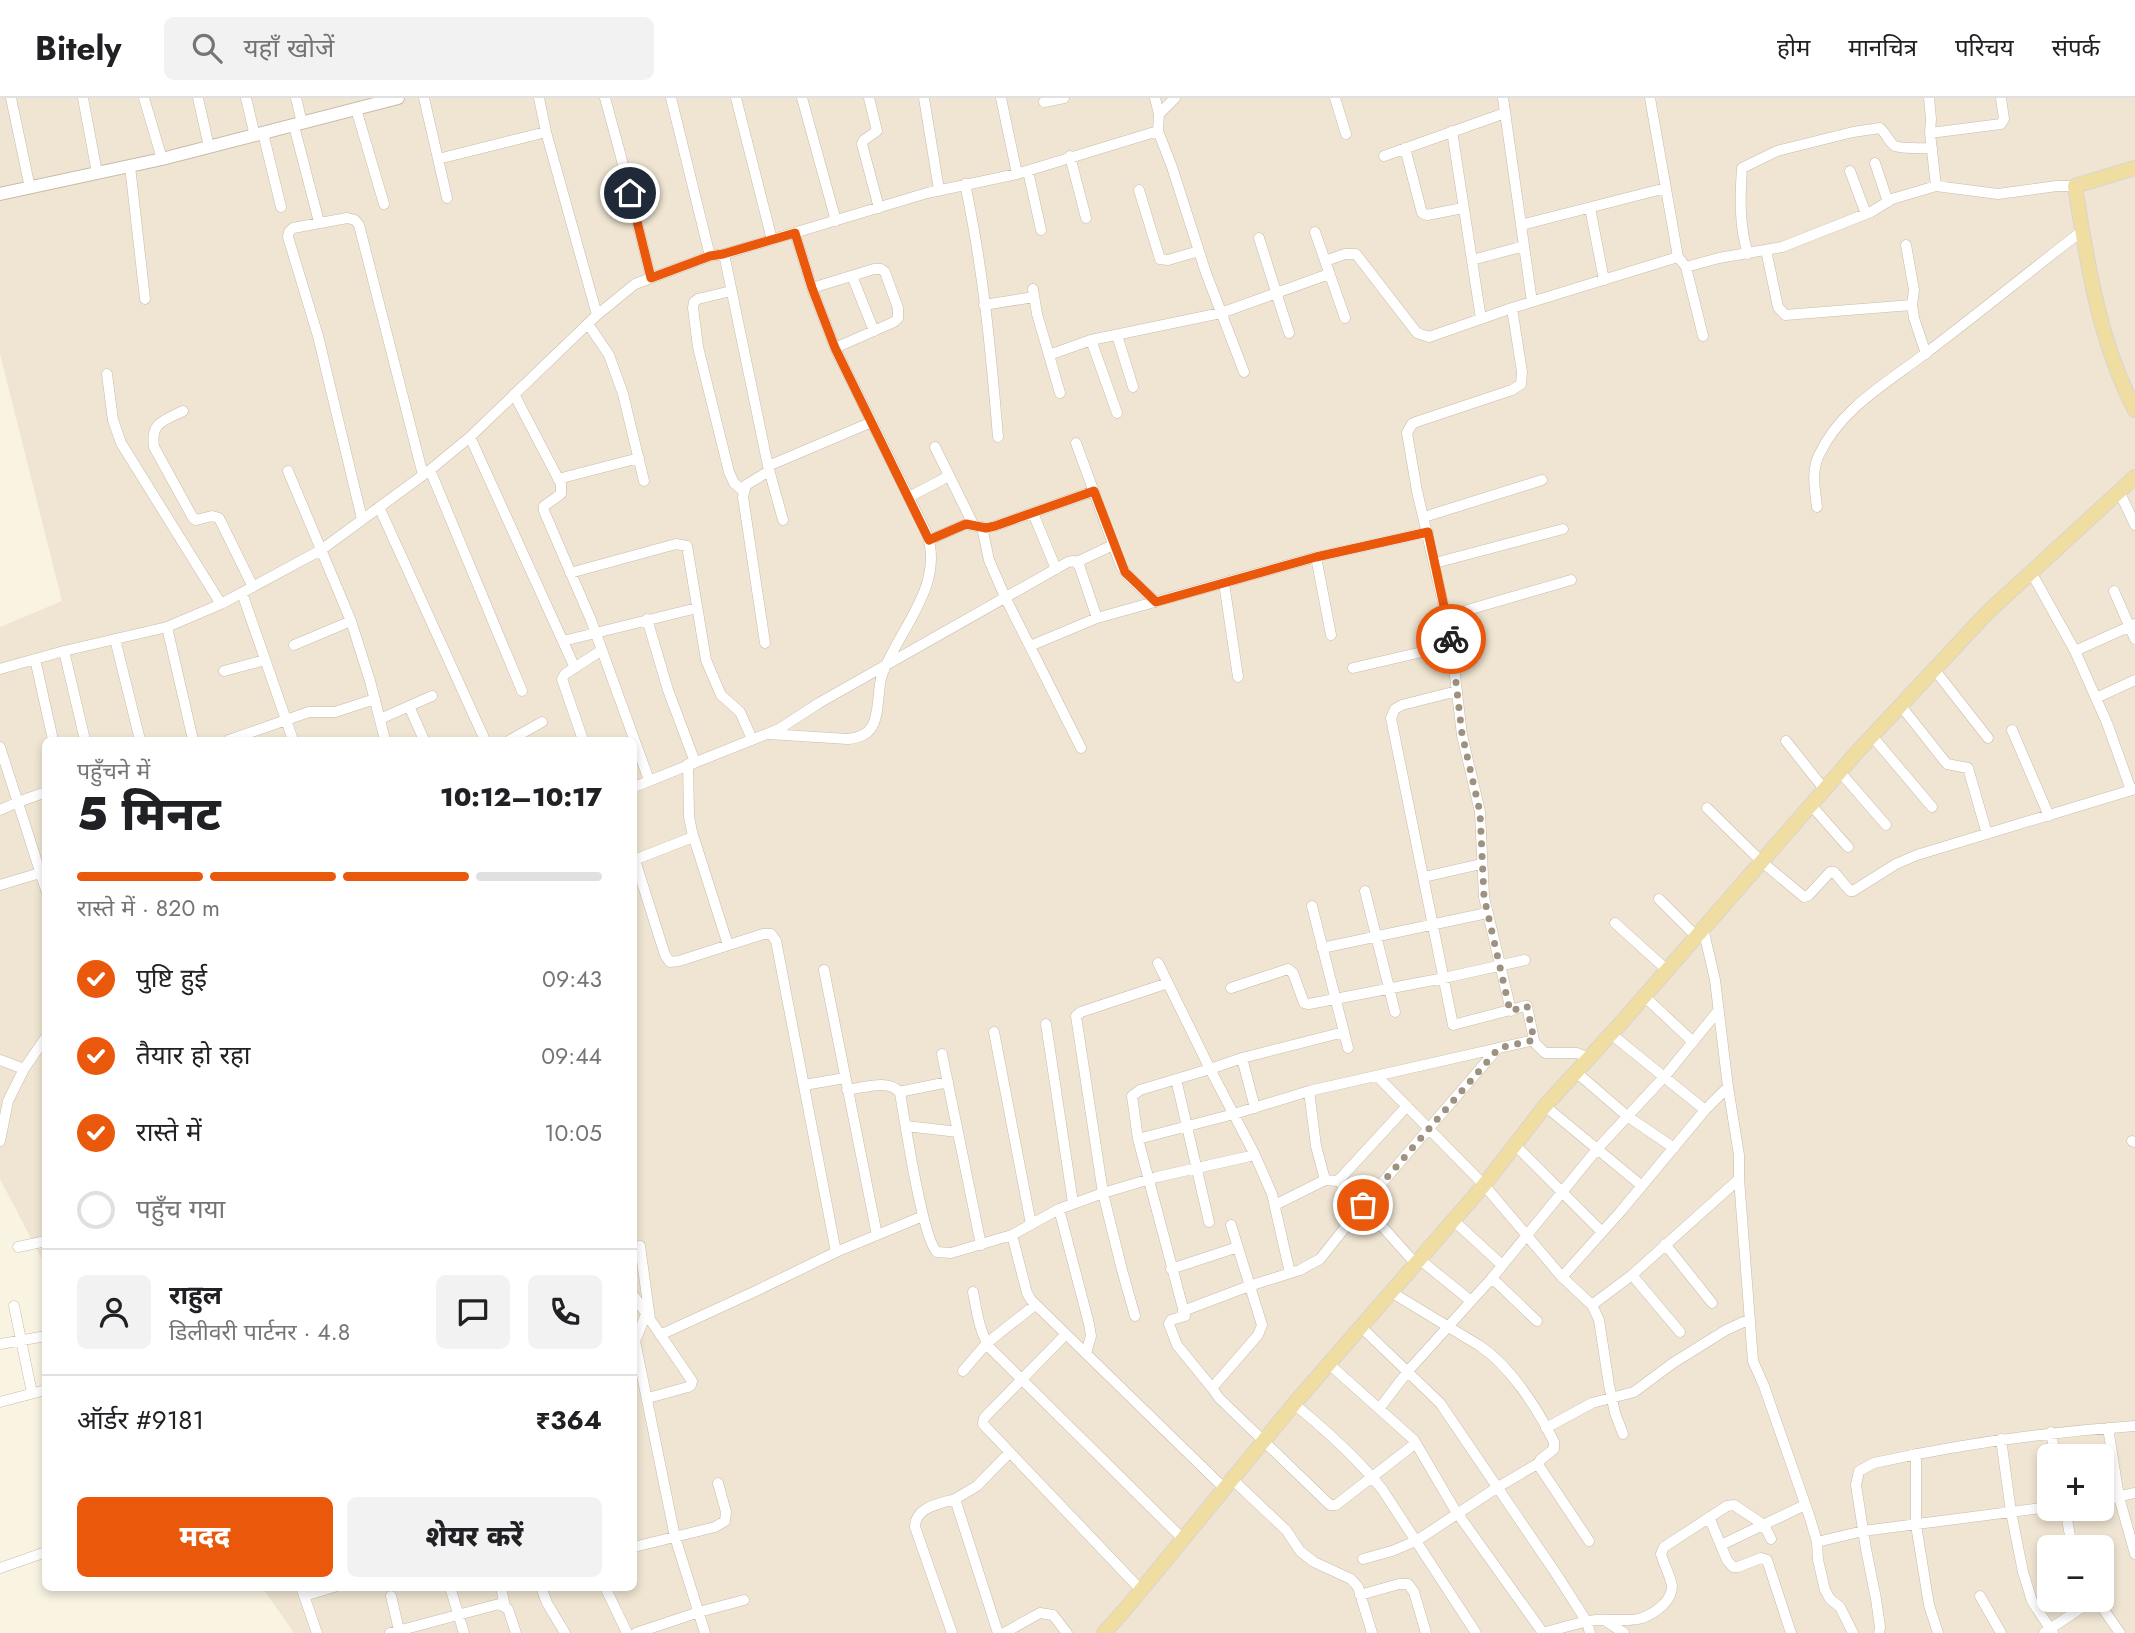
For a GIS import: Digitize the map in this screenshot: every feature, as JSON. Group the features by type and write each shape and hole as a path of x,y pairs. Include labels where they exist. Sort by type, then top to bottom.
{"main road":[{"path":"2135,168 2075,186 2082,231 2108,346 2135,410"},
{"path":"1104,1633 1294,1404 1484,1185 1545,1106 1824,789 1988,612 2135,477"}],"street":[{"path":"11,98 30,188"},
{"path":"83,98 97,173"},
{"path":"144,98 162,159"},
{"path":"198,98 209,147"},
{"path":"246,98 281,207"},
{"path":"296,98 298,125 319,222"},
{"path":"0,194 162,159 398,98"},
{"path":"424,98 447,198"},
{"path":"539,98 597,315"},
{"path":"605,98 651,278"},
{"path":"671,98 710,256"},
{"path":"736,98 772,240"},
{"path":"802,98 836,221"},
{"path":"869,98 877,129 876,133 862,144 879,208"},
{"path":"923,98 939,190"},
{"path":"1001,98 1017,174"},
{"path":"1044,103 1064,98"},
{"path":"1155,98 1159,114 1158,131 1244,372"},
{"path":"1159,114 1175,98"},
{"path":"1335,98 1346,134"},
{"path":"1503,98 1532,302"},
{"path":"1650,98 1678,257 1686,267 1703,335"},
{"path":"1929,98 1936,186"},
{"path":"1930,133 2001,124 2004,119 2001,98"},
{"path":"356,109 384,204"},
{"path":"1384,156 1505,113"},
{"path":"1748,254 1743,238 1739,203 1742,167 1777,151 1880,128 1897,147 1932,148"},
{"path":"0,669 64,650 167,626 221,604 321,550 470,437 597,315 635,284 710,256 939,190 1028,171 1158,131"},
{"path":"1452,131 1481,319"},
{"path":"438,159 546,132"},
{"path":"1405,148 1422,213 1427,215 1463,208"},
{"path":"1070,156 1086,218"},
{"path":"1875,163 1888,202"},
{"path":"130,166 145,299"},
{"path":"1028,171 1041,230"},
{"path":"1850,171 1866,214"},
{"path":"964,184 973,223 998,437"},
{"path":"1686,267 1718,258 1782,247 1866,214 1888,202 1936,186 1998,194 2075,186"},
{"path":"1521,225 1666,188"},
{"path":"1139,190 1160,258 1168,260 1199,251"},
{"path":"1590,208 1604,280"},
{"path":"362,519 318,336 288,237 293,228 347,218 355,220 359,225 427,472 522,691"},
{"path":"1817,507 1814,467 1818,455 1832,434 1863,399 1926,354 2082,231"},
{"path":"1315,232 1345,318"},
{"path":"768,734 848,739 864,735 873,726 886,665 924,593 930,565 929,540 835,348 795,233"},
{"path":"1259,238 1289,333"},
{"path":"1906,245 1914,290 1912,305 1915,323 1926,354"},
{"path":"1472,260 1524,246"},
{"path":"1766,250 1778,307 1785,315 1912,305"},
{"path":"1325,261 1350,253 1360,257 1421,335 1429,337 1512,308 1678,257"},
{"path":"723,254 769,468 783,520"},
{"path":"812,288 877,268 885,272 899,316 894,322 835,348"},
{"path":"1049,355 1091,340 1221,313 1329,274"},
{"path":"852,276 874,331"},
{"path":"731,291 698,299 693,308 698,347 729,472 734,483 743,491 765,643"},
{"path":"984,305 1033,293 1060,393"},
{"path":"1510,1011 1482,888 1480,812 1465,750 1447,616 1407,440 1409,428 1416,422 1512,390 1521,384 1522,372 1512,308"},
{"path":"589,324 609,355 623,394 644,481"},
{"path":"1117,335 1133,387"},
{"path":"1091,340 1117,413"},
{"path":"107,374 110,407 121,443 221,604"},
{"path":"514,394 562,488 561,495 546,503 543,509 602,650 633,737"},
{"path":"183,411 162,421 155,428 152,437 154,447 193,518 196,520 216,515 219,518 253,587"},
{"path":"743,491 769,468 872,422"},
{"path":"470,437 575,668"},
{"path":"1076,443 1125,572 1156,602"},
{"path":"935,447 977,525 1005,597 1081,748"},
{"path":"558,479 639,457"},
{"path":"288,471 351,621 384,737"},
{"path":"909,496 949,476"},
{"path":"1424,517 1542,480"},
{"path":"929,540 966,524 995,526 1094,491"},
{"path":"2119,491 2135,524"},
{"path":"379,508 484,737"},
{"path":"1033,513 1056,569"},
{"path":"1435,563 1563,529"},
{"path":"1030,646 1097,618 1316,557 1428,532"},
{"path":"570,573 684,544 688,548 706,660 718,690 740,712 752,739"},
{"path":"637,786 768,734 1068,562 1077,562 1113,545"},
{"path":"1316,557 1331,635"},
{"path":"1077,562 1097,618"},
{"path":"1707,808 1801,896 1809,895 1832,872 1851,892 1896,864 1917,855 2133,789 2076,651 2031,572"},
{"path":"1447,616 1572,580"},
{"path":"1224,583 1238,677"},
{"path":"2114,591 2132,625 2135,639"},
{"path":"242,593 292,737"},
{"path":"563,642 697,608"},
{"path":"647,619 692,763 689,816 693,837 728,945"},
{"path":"294,645 351,621"},
{"path":"2076,651 2132,625"},
{"path":"167,626 192,737"},
{"path":"115,639 139,737"},
{"path":"1353,668 1452,645"},
{"path":"64,650 84,737"},
{"path":"582,737 562,681 565,674 602,650"},
{"path":"35,659 52,737"},
{"path":"224,671 265,660"},
{"path":"1934,669 1988,738"},
{"path":"2096,698 2135,680"},
{"path":"1457,691 1402,705 1395,709 1391,718 1452,1025 1527,1006 1533,1041 1545,1054 1577,1054 1589,1058"},
{"path":"380,719 432,696"},
{"path":"238,737 309,712 341,711 375,699"},
{"path":"409,706 423,737"},
{"path":"1900,706 1947,764 1968,768 1987,834"},
{"path":"515,737 542,722"},
{"path":"2012,730 2049,816"},
{"path":"1872,736 1932,807"},
{"path":"1786,741 1824,789"},
{"path":"0,747 42,879"},
{"path":"637,747 649,780"},
{"path":"1840,772 1886,825"},
{"path":"0,810 42,793"},
{"path":"1811,805 1848,847"},
{"path":"637,858 693,837"},
{"path":"1424,877 1481,864"},
{"path":"637,868 665,955 670,962 763,934 774,936 836,1252"},
{"path":"0,885 40,873"},
{"path":"1365,891 1395,1012"},
{"path":"1659,899 1700,932 1715,980 1717,1011 1740,1156 1739,1179 1753,1361 1817,1542 1825,1590 1830,1599 1840,1607 1853,1633"},
{"path":"1312,906 1348,1048"},
{"path":"1322,948 1487,913"},
{"path":"1615,923 1667,970"},
{"path":"1231,988 1288,969 1293,973 1306,1004 1525,960"},
{"path":"1158,963 1255,1155 1275,1205 1290,1273"},
{"path":"824,970 877,1235"},
{"path":"1135,1316 1103,1193 1076,1016 1168,983"},
{"path":"1644,996 1693,1042"},
{"path":"1379,1409 1408,1371 1492,1278 1598,1149 1665,1076 1717,1011"},
{"path":"1046,1024 1073,1203"},
{"path":"994,1032 1031,1224"},
{"path":"1344,1032 1242,1058 1133,1093 1131,1099 1138,1139 1185,1316 1169,1322 1177,1345 1219,1398 1330,1505 1336,1504 1416,1443"},
{"path":"1611,1034 1705,1110"},
{"path":"1138,1139 1310,1091 1533,1041"},
{"path":"0,1141 8,1101 24,1069 42,1043"},
{"path":"1183,1311 1290,1273 1320,1259 1363,1205 1499,1048"},
{"path":"942,1054 981,1245"},
{"path":"1242,1058 1255,1108"},
{"path":"0,1060 24,1069"},
{"path":"1576,1072 1627,1116 1674,1148"},
{"path":"1378,1077 1484,1185 1562,1277 1592,1304 1599,1320 1612,1399 1623,1434"},
{"path":"804,1085 845,1078"},
{"path":"1176,1079 1209,1222"},
{"path":"899,1092 948,1082"},
{"path":"847,1090 889,1085 897,1088 923,1216 930,1242 937,1252 951,1253 1012,1234 1059,1209 1103,1193 1255,1155"},
{"path":"1562,1277 1705,1110 1728,1087"},
{"path":"1310,1091 1315,1146 1325,1180"},
{"path":"1338,1181 1407,1106"},
{"path":"1545,1106 1642,1186"},
{"path":"906,1126 958,1132"},
{"path":"1515,1145 1602,1232"},
{"path":"1592,1304 1632,1275 1739,1179"},
{"path":"1275,1205 1325,1180 1338,1181 1417,1261 1471,1301"},
{"path":"1059,1209 1089,1324 1091,1336 1086,1353"},
{"path":"660,1335 836,1252 923,1216"},
{"path":"1453,1220 1502,1265"},
{"path":"1212,1388 1261,1330 1261,1322 1231,1225"},
{"path":"1012,1234 1027,1293 1035,1304 1228,1484 1286,1530 1300,1551 1314,1562 1351,1579 1358,1587 1372,1633"},
{"path":"18,1247 42,1242"},
{"path":"1665,1244 1712,1303"},
{"path":"637,1336 648,1318 640,1246"},
{"path":"1171,1269 1237,1247"},
{"path":"1632,1275 1679,1332"},
{"path":"1492,1278 1537,1321"},
{"path":"973,1292 987,1343 1183,1539"},
{"path":"1363,1559 1416,1541 1539,1463 1555,1446 1546,1428 1500,1361 1449,1326 1391,1292"},
{"path":"637,1301 692,1381 688,1388 648,1398"},
{"path":"963,1371 987,1343 1035,1304"},
{"path":"14,1306 32,1394"},
{"path":"1546,1428 1592,1403 1634,1392 1673,1363 1750,1318"},
{"path":"1361,1327 1440,1403 1587,1622 1590,1633"},
{"path":"1066,1334 982,1421 1009,1453 1142,1590"},
{"path":"0,1344 42,1337"},
{"path":"637,1353 675,1537 705,1633"},
{"path":"1329,1364 1416,1443 1458,1514 1543,1633 1587,1622 1638,1620 1651,1614 1665,1603 1672,1586 1662,1558 1664,1547 1727,1506 1734,1504 1764,1525 1772,1539"},
{"path":"0,1402 42,1391"},
{"path":"1294,1404 1326,1429 1372,1476 1476,1633"},
{"path":"1879,1633 1877,1599 1856,1485 1859,1471 1874,1463 2001,1439 2135,1426"},
{"path":"2108,1428 2119,1497 2135,1554"},
{"path":"2051,1433 2053,1444"},
{"path":"2001,1439 2019,1557 2032,1601 2049,1632 2078,1612"},
{"path":"952,1633 915,1527 915,1520 918,1514 955,1499 977,1486 1009,1453"},
{"path":"1916,1454 1916,1525 1929,1605 1938,1633"},
{"path":"1539,1463 1589,1541"},
{"path":"637,1546 715,1527 725,1521 726,1512 718,1483"},
{"path":"2114,1498 2135,1493"},
{"path":"955,1499 998,1633"},
{"path":"1721,1545 1805,1505"},
{"path":"1817,1542 1863,1531 2037,1509"},
{"path":"1709,1517 1727,1560 1733,1567 1761,1558 1767,1560 1791,1633"},
{"path":"0,1568 42,1553"},
{"path":"1360,1595 1408,1584 1414,1592 1426,1633"},
{"path":"451,1591 464,1633"},
{"path":"502,1591 516,1633"},
{"path":"542,1591 565,1633"},
{"path":"607,1591 628,1633"},
{"path":"302,1592 317,1633"},
{"path":"391,1595 395,1632 499,1604 505,1606"},
{"path":"1980,1596 2001,1633"},
{"path":"636,1633 744,1600"},
{"path":"2104,1612 2120,1633"},
{"path":"1003,1633 1040,1613 1053,1615 1067,1633"},
{"path":"1606,1620 1624,1633"}],"shaded area":[{"path":"0,98 2135,98 2135,1633 294,1633 265,1591 637,1591 637,737 42,737 42,1259 0,1179 0,627 62,601 0,354"}],"way so far":[{"path":"1363,1205 1499,1048 1534,1040 1527,1006 1510,1011 1487,913 1482,882 1480,812 1462,734 1451,639"}],"route":[{"path":"630,193 651,278 710,256 795,233 835,348 929,540 966,524 986,528 995,526 1094,491 1121,566 1156,602 1316,557 1428,532 1451,639"}]}
